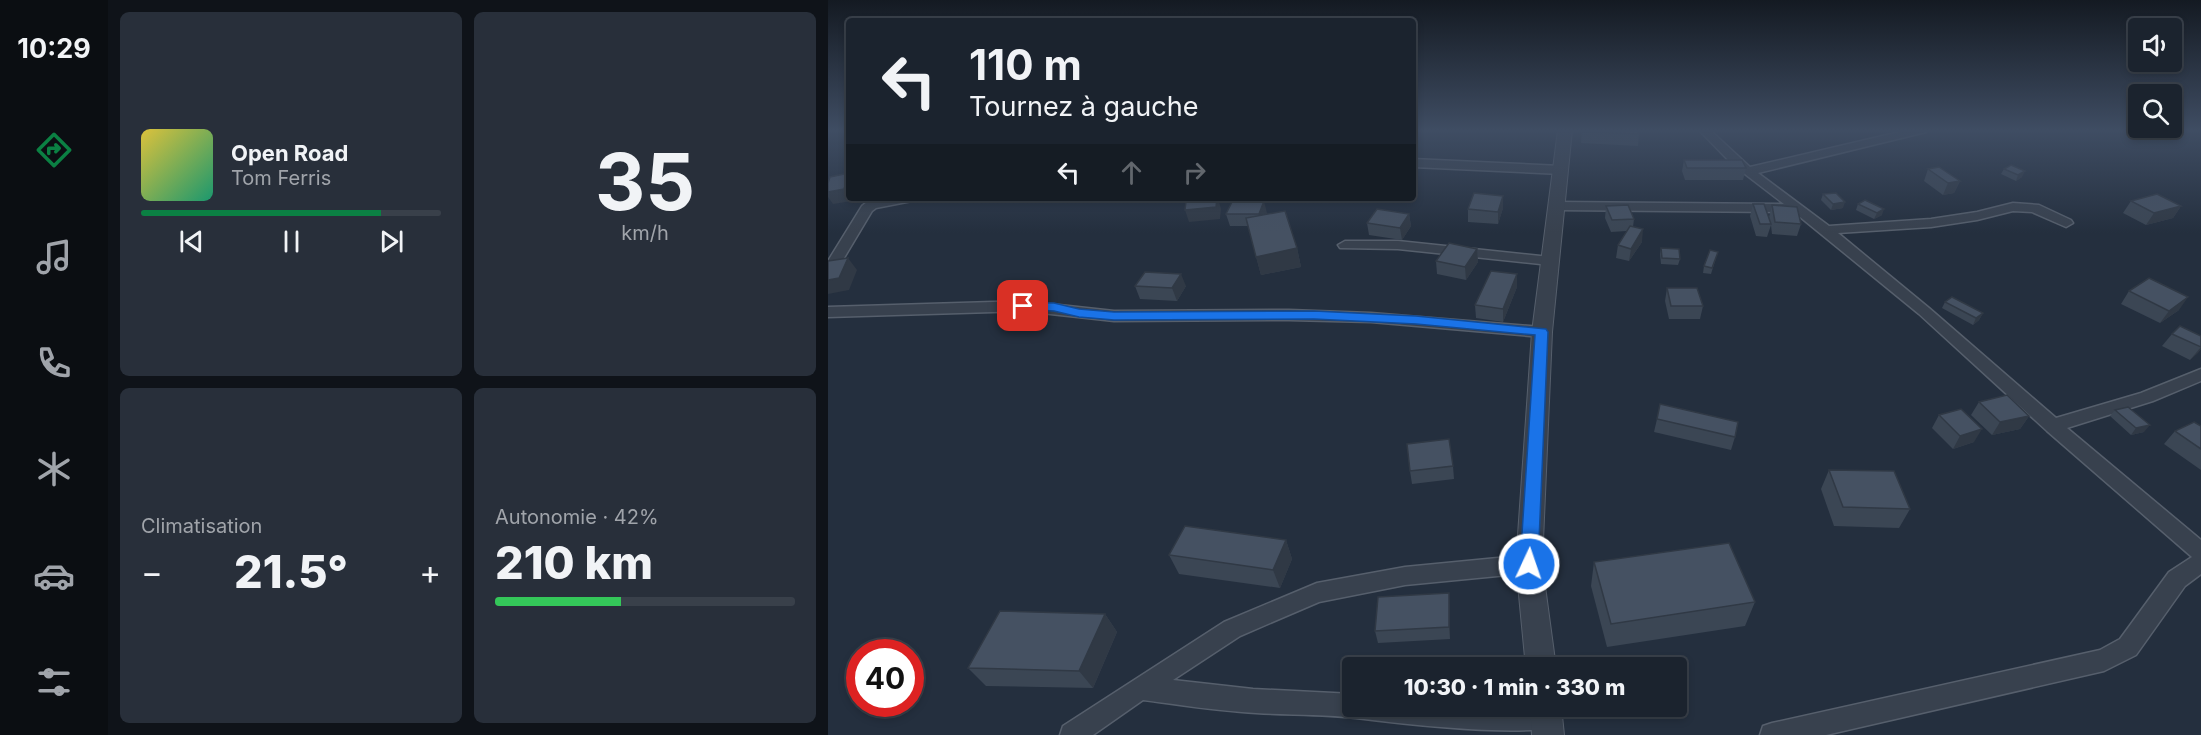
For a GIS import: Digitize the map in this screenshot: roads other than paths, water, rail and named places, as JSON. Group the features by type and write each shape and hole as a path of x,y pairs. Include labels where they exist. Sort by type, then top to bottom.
{"street":[{"path":"1440,164 1561,170"},
{"path":"1540,657 1529,564 1542,332 1562,164"},
{"path":"1742,164 1924,311 2053,426 2201,552"},
{"path":"1749,171 1777,164"},
{"path":"828,273 867,209 872,205 893,201"},
{"path":"1557,206 1798,208"},
{"path":"1826,230 1931,223 2013,207 2034,208 2066,223"},
{"path":"1346,245 1398,245 1550,261"},
{"path":"828,312 1023,306 1054,307 1079,313 1114,316 1303,315 1416,320 1542,332"},
{"path":"2053,426 2147,397 2201,375"},
{"path":"1772,735 2104,660 2128,647 2176,579 2201,562"},
{"path":"1072,735 1140,688 1232,630 1317,593 1405,576 1529,564"},
{"path":"1140,688 1253,701 1342,705"},
{"path":"1427,717 1487,726 1546,720"}]}
